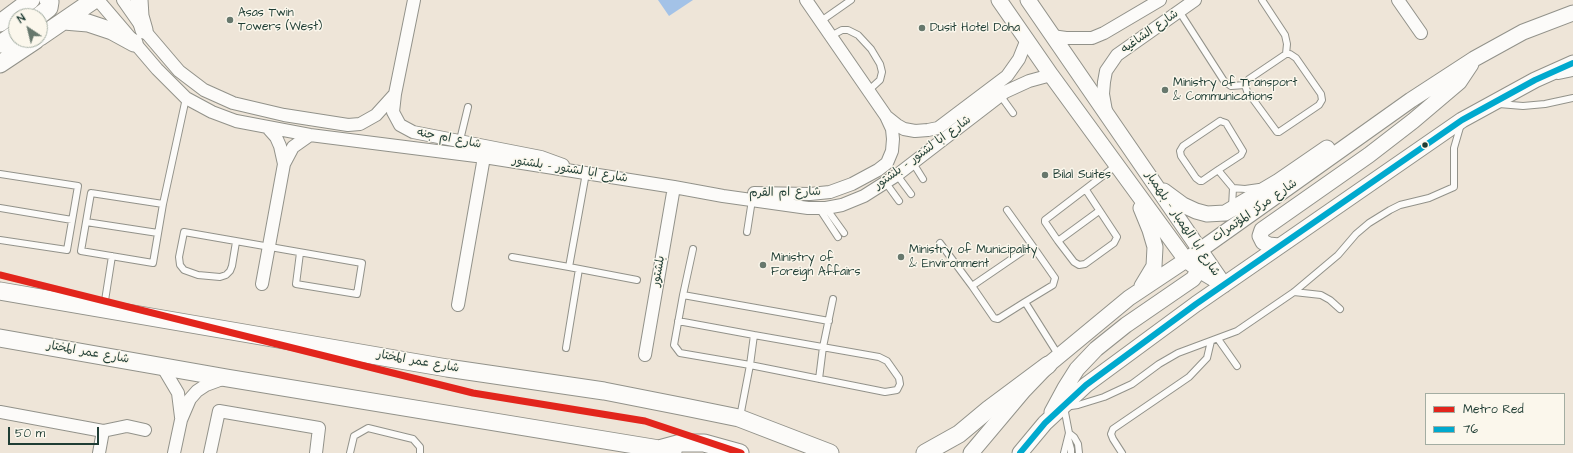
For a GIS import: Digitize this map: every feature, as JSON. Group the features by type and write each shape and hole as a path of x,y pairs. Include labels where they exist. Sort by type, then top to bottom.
{"main road":[{"path":"0,23 31,0"},
{"path":"48,0 50,2 48,9"},
{"path":"48,32 94,0"},
{"path":"64,21 88,24 112,31 139,36 139,0"},
{"path":"0,64 24,48"},
{"name":"شارع عمر المختار","path":"0,291 447,368 604,391 740,418 830,453"},
{"name":"شارع عمر المختار","path":"0,338 227,378 666,451"},
{"path":"925,453 959,434 989,409 1054,360"},
{"path":"666,451 681,443 704,443 740,453"}],"street":[{"name":"شارع ابا لشتور - بلشتور","path":"98,0 168,60 190,81 215,96 233,104 309,120 348,125 360,124 376,115 395,94"},
{"name":"شارع ابا لشتور - بلشتور","path":"123,0 139,36 186,98 212,112 236,121 310,135 484,156 723,196 808,208 822,208 842,205 864,196 897,175 1000,95 1016,85 1051,75"},
{"name":"شارع ام جنه","path":"414,0 395,94 393,112 400,125 413,132 460,140 549,159 581,173"},
{"name":"شارع ام القرم","path":"723,196 740,193 810,194 830,192 852,184 878,170 886,163 892,151 892,129 886,116 806,0"},
{"name":"شارع ابا الهمبار - بلهمبار","path":"999,0 1051,75 1186,260 1199,270 1224,285"},
{"name":"شارع ابا الهمبار - بلهمبار","path":"1028,0 1224,285"},
{"name":"شارع الشاغيه","path":"1052,36 1066,38 1092,38 1104,33 1160,0"},
{"name":"شارع الشاغيه","path":"1106,114 1103,94 1106,71 1110,63 1126,48 1195,0"},
{"path":"1398,0 1421,33"},
{"name":"شارع مركز المؤتمرات","path":"971,453 1024,390 1054,360 1130,298 1411,100 1474,59 1523,32 1573,12"},
{"name":"شارع ام القرم","path":"886,116 904,129 915,131 938,128 1007,76 1015,67 1027,39"},
{"path":"1279,246 1269,245 1263,242 1260,236 1262,230 1369,155 1413,121 1459,82 1474,59"},
{"path":"1045,423 1099,375 1279,246 1462,120 1535,80 1572,66"},
{"path":"1157,186 1184,205 1196,211 1207,214 1217,214 1232,210 1279,181 1345,136 1363,128 1373,127"},
{"path":"268,128 276,137 280,146 284,164"},
{"path":"262,284 284,164 294,147 310,135"},
{"path":"458,305 484,156"},
{"name":"بلشتور","path":"645,355 674,187"},
{"path":"1130,298 1142,286 1154,266 1155,247 1141,209 1138,195"},
{"path":"1020,453 1045,423 1077,369 1096,349 1126,325 1193,279 1199,270 1200,250"},
{"path":"162,366 178,392 181,420"},
{"path":"174,453 181,420 190,399 197,391 206,385 227,378"},
{"path":"210,453 219,411 319,428 316,453"},
{"path":"0,412 104,431 127,426 145,430"},
{"path":"99,453 104,431"}],"lane":[{"path":"1262,0 1285,35 1287,44 1286,54"},
{"path":"821,21 848,1"},
{"path":"1179,11 1224,81 1231,86 1245,85"},
{"path":"831,36 842,30 848,30 858,35 871,49 880,64 882,72 880,80 869,90"},
{"path":"1286,54 1290,54 1296,58 1321,94 1322,100 1319,105 1277,132 1247,91 1245,85 1249,78 1286,54"},
{"path":"1000,95 1013,113"},
{"path":"163,204 91,193 82,251 153,263 163,204 186,98"},
{"path":"1492,103 1523,106 1558,102 1573,98"},
{"path":"460,140 468,107"},
{"path":"1071,453 1072,448 1068,434 1064,407 1078,406 1104,397 1132,384 1159,364 1178,353 1237,331 1294,292 1326,266 1356,234 1374,220 1400,205 1429,198 1454,187 1454,148 1462,120"},
{"path":"1222,121 1226,123 1243,151 1240,155 1218,170 1202,181 1197,180 1180,156 1180,151 1183,146 1218,122 1222,121"},
{"path":"913,163 923,179"},
{"path":"1086,190 1117,237 1116,240 1085,264 1078,265 1058,241 1045,220 1117,165"},
{"path":"1218,170 1233,188 1232,210"},
{"path":"569,267 581,173"},
{"path":"0,174 78,186 67,250 0,240"},
{"path":"897,175 911,194"},
{"path":"1233,188 1250,189 1279,181"},
{"path":"886,182 900,201"},
{"path":"747,232 752,200"},
{"path":"0,208 72,220"},
{"path":"822,208 844,233"},
{"path":"822,208 838,237"},
{"path":"940,243 994,318 998,319 1053,286 1054,278 1007,210"},
{"path":"1058,241 1099,211"},
{"path":"86,222 158,233"},
{"path":"236,242 232,266 226,275 220,277 198,275 184,270 180,265 179,257 184,232 362,264 356,294 296,284 300,253"},
{"path":"972,286 1032,245"},
{"path":"678,321 879,357 887,362 899,378 900,384 897,390 885,392 750,365 680,353 674,345 678,321 683,295 693,249"},
{"path":"103,308 112,256"},
{"path":"512,257 636,280"},
{"path":"566,348 579,269"},
{"path":"1294,292 1321,295 1330,300 1340,309"},
{"path":"683,295 829,321"},
{"path":"819,379 823,347 834,299"},
{"path":"1025,302 1054,360"},
{"path":"740,418 754,335"},
{"path":"1218,339 1236,366"},
{"path":"1122,453 1111,434 1113,429 1189,377 1207,358 1211,341"},
{"path":"350,453 354,436 368,428 413,439 420,448 420,453"},
{"path":"1064,453 1068,434"},
{"path":"1068,434 1074,437 1078,444 1079,453"}],"water":[{"path":"658,0 693,0 669,16"}],"metro line":[{"name":"Red","path":"0,275 473,393 645,421 741,453"}],"transit line":[{"name":"76","path":"1020,453 1045,423 1086,385 1196,304 1462,120 1535,80 1573,63"}],"place":[{"name":"Asas Twin Towers (West)","path":"230,20"},
{"name":"Dusit Hotel Doha","path":"922,28"},
{"name":"Ministry of Transport & Communications","path":"1165,90"},
{"name":"Bilal Suites","path":"1045,175"},
{"name":"Ministry of Municipality & Environment","path":"901,257"},
{"name":"Ministry of Foreign Affairs","path":"763,265"}]}
